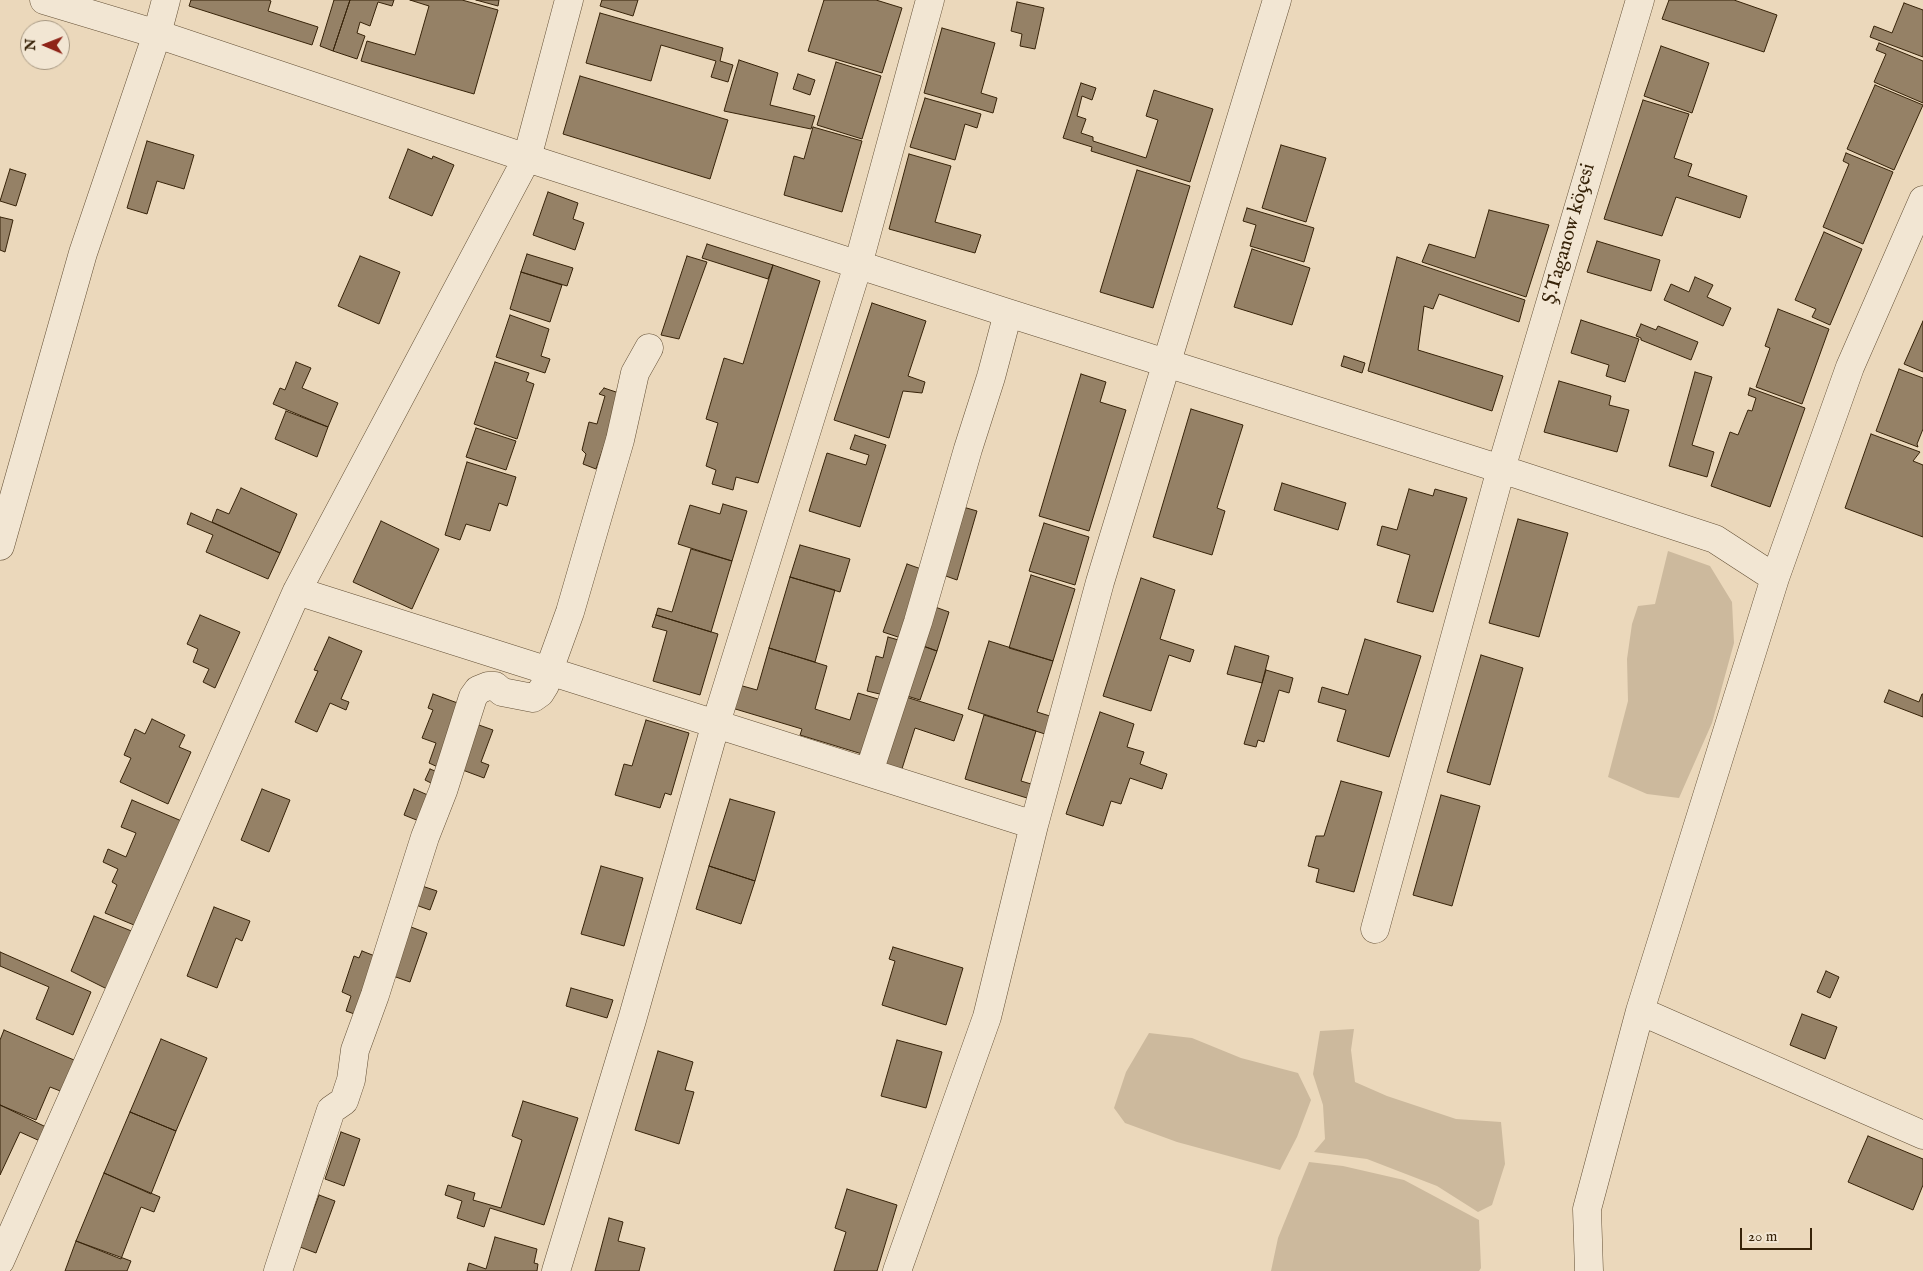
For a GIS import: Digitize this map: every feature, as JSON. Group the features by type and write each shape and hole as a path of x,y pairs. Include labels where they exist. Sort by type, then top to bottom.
{"street":[{"path":"44,0 157,34 527,158 1715,539 1775,578"},
{"path":"0,546 83,253 157,34 166,0"},
{"path":"0,1262 297,591 527,158 569,0"},
{"path":"556,1271 632,1020 716,723 858,265 930,0"},
{"path":"897,1271 987,1017 1034,825 1100,582 1277,0"},
{"name":"Ş.Taganow köçesi","path":"1375,929 1501,469 1640,0"},
{"path":"1589,1271 1587,1209 1640,1011 1775,578 1850,367 1923,200"},
{"path":"869,772 918,622 968,448 992,377 1008,313"},
{"path":"278,1271 331,1110 344,1101 351,1080 355,1050 375,995 425,837 446,783 473,697 478,690 488,686 495,686 502,692 533,698 540,693 545,685 570,612 620,440 635,373 649,348"},
{"path":"297,591 1034,825"},
{"path":"1640,1011 1923,1135"}],"shaded area":[{"path":"1668,551 1710,566 1732,602 1734,643 1712,723 1679,798 1647,794 1608,777 1628,701 1627,659 1632,624 1638,606 1655,604"},
{"path":"1354,1029 1351,1050 1355,1082 1387,1096 1456,1119 1501,1122 1505,1164 1492,1205 1478,1212 1437,1186 1367,1159 1314,1152 1325,1139 1323,1105 1313,1074 1320,1031"},
{"path":"1149,1033 1192,1038 1241,1058 1298,1073 1311,1100 1297,1137 1280,1170 1177,1142 1125,1123 1114,1108 1126,1072"},
{"path":"1309,1162 1343,1166 1404,1180 1479,1220 1481,1268 1479,1271 1271,1271 1278,1238"}],"building":[{"path":"191,0 269,0 271,1 268,11 318,27 312,45 189,6"},
{"path":"334,0 350,0 333,51 320,46"},
{"path":"350,0 394,0 392,6 378,2 370,26 360,22 357,33 365,36 357,59 333,51"},
{"path":"410,0 462,0 498,10 474,94 361,61 367,41 415,55 429,6"},
{"path":"476,0 499,0 498,6"},
{"path":"602,0 638,0 633,16 600,6"},
{"path":"824,0 876,0 902,8 882,73 808,51"},
{"path":"1669,0 1734,0 1777,15 1764,52 1662,19"},
{"path":"1017,2 1044,8 1035,49 1020,46 1022,34 1011,31"},
{"path":"1904,3 1923,10 1923,57 1870,37 1874,26 1892,33"},
{"path":"600,13 723,48 720,61 733,65 728,82 711,77 716,61 661,45 651,81 586,63"},
{"path":"942,28 995,43 981,93 997,98 993,113 924,93"},
{"path":"1879,43 1923,61 1923,103 1874,82 1886,54 1876,50"},
{"path":"1661,46 1709,63 1692,113 1644,96"},
{"path":"739,60 778,73 770,105 815,116 811,129 724,111"},
{"path":"836,62 881,76 862,139 817,125"},
{"path":"798,74 815,80 810,95 793,89"},
{"path":"580,76 728,120 710,179 563,134"},
{"path":"1081,83 1096,88 1092,100 1082,96 1077,116 1086,119 1081,133 1093,137 1093,141 1146,158 1158,120 1146,116 1154,90 1213,109 1190,182 1091,151 1092,147 1063,138"},
{"path":"1875,85 1923,105 1894,170 1847,149"},
{"path":"925,98 981,114 977,128 965,124 955,160 910,147"},
{"path":"1643,100 1689,114 1674,158 1692,164 1688,176 1747,196 1740,218 1676,197 1662,236 1604,219"},
{"path":"813,127 862,141 842,212 784,195 794,156 804,159"},
{"path":"147,141 194,155 184,189 157,181 147,214 127,208"},
{"path":"1281,145 1326,158 1306,222 1262,208"},
{"path":"408,149 432,159 433,156 454,165 432,216 389,198"},
{"path":"1846,153 1893,172 1863,244 1823,227 1849,164 1843,161"},
{"path":"909,154 951,166 935,222 981,235 975,253 889,229"},
{"path":"10,169 26,174 16,206 0,201"},
{"path":"1137,170 1190,186 1153,308 1100,292"},
{"path":"548,192 578,203 573,219 584,223 575,250 533,235"},
{"path":"1247,208 1314,228 1304,262 1250,246 1256,225 1243,221"},
{"path":"1489,210 1549,225 1526,297 1422,262 1429,244 1475,258"},
{"path":"0,217 13,220 5,252 0,250"},
{"path":"1824,232 1862,249 1830,325 1812,317 1816,309 1795,300"},
{"path":"1597,241 1660,260 1651,291 1587,272"},
{"path":"707,244 773,265 768,279 702,258"},
{"path":"1252,249 1310,268 1292,325 1234,307"},
{"path":"527,254 573,268 567,286 521,272"},
{"path":"360,256 400,272 379,324 338,306"},
{"path":"687,256 707,262 679,339 661,335"},
{"path":"1397,257 1525,300 1519,322 1439,294 1433,309 1424,306 1418,350 1503,376 1492,411 1368,371"},
{"path":"773,265 820,281 758,483 736,477 733,490 712,484 716,470 706,466 718,423 706,419 724,358 743,364"},
{"path":"521,272 562,285 550,322 510,309"},
{"path":"1695,277 1713,285 1707,297 1731,308 1723,326 1664,300 1671,284 1689,292"},
{"path":"872,303 926,321 908,376 925,382 922,393 903,391 889,438 834,420"},
{"path":"1778,309 1829,329 1802,404 1756,387 1770,348 1765,346"},
{"path":"510,315 549,329 541,356 550,359 545,373 496,357"},
{"path":"1581,320 1639,339 1625,382 1606,376 1609,365 1571,353"},
{"path":"1923,321 1923,372 1904,364"},
{"path":"1641,324 1656,330 1658,326 1698,342 1691,360 1641,340 1641,338 1636,336"},
{"path":"1344,356 1365,363 1362,373 1341,366"},
{"path":"296,362 311,368 302,388 338,403 328,427 273,404 280,388 285,390"},
{"path":"495,362 529,373 526,381 534,384 517,439 474,424"},
{"path":"1899,369 1923,378 1923,429 1917,444 1918,447 1876,431"},
{"path":"1695,372 1712,377 1692,445 1714,452 1707,477 1669,466"},
{"path":"1081,374 1106,382 1100,402 1126,410 1089,531 1039,516"},
{"path":"1559,381 1611,396 1609,405 1629,410 1617,452 1544,432"},
{"path":"604,388 622,394 596,469 583,464 586,454 582,450 589,422 597,424 605,396 599,394"},
{"path":"1750,388 1805,408 1770,507 1711,486 1730,432 1738,435 1748,410 1752,411 1756,398 1748,395"},
{"path":"1191,409 1243,425 1217,508 1225,511 1212,555 1153,537"},
{"path":"286,411 328,427 317,457 275,439"},
{"path":"476,428 516,441 506,470 466,457"},
{"path":"1871,434 1920,452 1913,461 1923,465 1923,537 1845,508"},
{"path":"855,435 886,445 860,527 809,511 827,453 866,465 869,455 850,449"},
{"path":"467,462 516,477 507,506 499,503 490,531 466,524 460,540 445,535"},
{"path":"1282,483 1346,503 1338,530 1274,510"},
{"path":"241,488 297,514 280,553 212,522 217,509 229,514"},
{"path":"1409,489 1433,496 1435,489 1467,498 1433,612 1397,602 1410,555 1377,545 1382,526 1397,530"},
{"path":"723,504 747,511 732,561 678,544 690,505 720,514"},
{"path":"963,507 977,511 957,580 943,575"},
{"path":"191,513 280,553 268,579 206,552 213,535 187,524"},
{"path":"1518,519 1568,533 1539,637 1489,623"},
{"path":"381,521 439,549 412,609 353,582"},
{"path":"1044,523 1089,537 1075,585 1029,571"},
{"path":"800,545 850,559 840,592 790,577"},
{"path":"691,549 732,561 711,632 656,615 658,608 672,612"},
{"path":"907,564 924,570 901,638 883,632"},
{"path":"1031,575 1075,589 1053,661 1009,648"},
{"path":"790,577 835,590 815,662 769,648"},
{"path":"1141,578 1175,590 1160,639 1194,650 1190,662 1169,655 1151,711 1103,696"},
{"path":"935,607 949,612 937,651 923,646"},
{"path":"200,615 240,632 215,688 203,682 209,669 193,662 198,649 187,644"},
{"path":"656,615 718,634 700,695 653,681 667,631 652,627"},
{"path":"329,637 362,651 341,699 349,702 346,710 330,703 317,732 295,722 318,671 314,670"},
{"path":"888,637 902,641 888,696 867,691 876,656 883,658"},
{"path":"1365,639 1421,656 1389,757 1337,741 1346,710 1318,702 1322,687 1348,695"},
{"path":"989,641 1053,661 1037,712 1053,717 1048,735 968,709"},
{"path":"923,646 937,651 920,700 907,696"},
{"path":"1235,646 1269,656 1262,683 1227,674"},
{"path":"769,648 827,666 815,709 850,720 858,693 888,702 872,757 800,735 802,729 732,708 739,685 757,690"},
{"path":"1481,655 1523,668 1490,785 1447,772"},
{"path":"1266,670 1293,678 1289,693 1279,690 1264,742 1258,740 1256,747 1244,744"},
{"path":"1889,690 1919,702 1923,694 1923,717 1884,702"},
{"path":"433,694 463,705 440,768 429,763 436,743 422,738 433,710 428,708"},
{"path":"906,697 963,715 954,741 915,728 900,775 883,770"},
{"path":"1100,712 1134,724 1127,747 1144,752 1140,764 1167,774 1162,789 1130,778 1121,804 1111,801 1103,826 1066,814"},
{"path":"984,715 1036,731 1021,781 1031,784 1027,798 965,779"},
{"path":"152,719 185,735 179,747 191,752 168,804 120,782 131,758 124,755 135,729 145,734"},
{"path":"646,720 689,733 671,795 665,793 660,808 615,795 624,764 632,766"},
{"path":"476,724 493,730 481,762 489,765 484,778 460,769"},
{"path":"430,769 440,773 435,785 425,780"},
{"path":"1341,781 1382,792 1354,892 1316,882 1319,869 1308,866 1316,836 1324,836"},
{"path":"262,789 290,800 269,852 241,840"},
{"path":"414,789 430,796 419,821 404,815"},
{"path":"1441,795 1480,806 1452,906 1413,895"},
{"path":"730,799 775,812 755,881 709,866"},
{"path":"132,800 184,822 151,898 147,896 134,925 105,913 117,885 112,882 118,869 103,862 108,849 126,857 136,833 121,827"},
{"path":"601,866 643,878 624,946 581,934"},
{"path":"709,866 755,881 741,924 696,909"},
{"path":"419,885 437,891 430,910 413,904"},
{"path":"214,907 250,921 242,941 236,938 217,988 187,976"},
{"path":"94,916 134,932 107,989 71,971"},
{"path":"411,927 427,933 410,982 393,976"},
{"path":"893,947 963,968 946,1025 882,1005 895,961 889,959"},
{"path":"362,951 380,958 360,1016 346,1011 351,996 342,992 354,956 359,958"},
{"path":"0,952 91,992 73,1035 36,1019 49,987 0,966"},
{"path":"1826,971 1839,977 1830,998 1817,992"},
{"path":"571,988 613,1000 607,1018 566,1006"},
{"path":"1802,1014 1837,1027 1825,1059 1790,1045"},
{"path":"4,1030 81,1063 68,1094 50,1087 36,1120 0,1105 0,1040"},
{"path":"161,1039 207,1058 176,1131 130,1112"},
{"path":"897,1040 942,1052 926,1108 881,1096"},
{"path":"658,1051 693,1062 685,1090 694,1092 679,1144 635,1130"},
{"path":"523,1101 578,1118 544,1225 490,1208 484,1227 457,1218 462,1201 445,1195 448,1185 475,1193 473,1200 501,1208 522,1140 512,1136"},
{"path":"0,1105 46,1127 40,1141 20,1132 0,1175"},
{"path":"130,1112 176,1131 151,1194 104,1173"},
{"path":"341,1132 360,1139 344,1186 325,1179"},
{"path":"1868,1136 1923,1159 1923,1185 1913,1210 1848,1182"},
{"path":"104,1173 160,1197 154,1212 141,1207 121,1259 76,1241"},
{"path":"847,1189 897,1205 877,1271 834,1271 846,1232 835,1228"},
{"path":"319,1195 335,1201 316,1253 300,1247"},
{"path":"609,1218 623,1222 618,1241 645,1248 639,1271 595,1271"},
{"path":"495,1237 537,1249 534,1263 538,1264 537,1271 467,1271 469,1263 486,1269"},
{"path":"76,1241 131,1261 127,1271 65,1271"}]}
